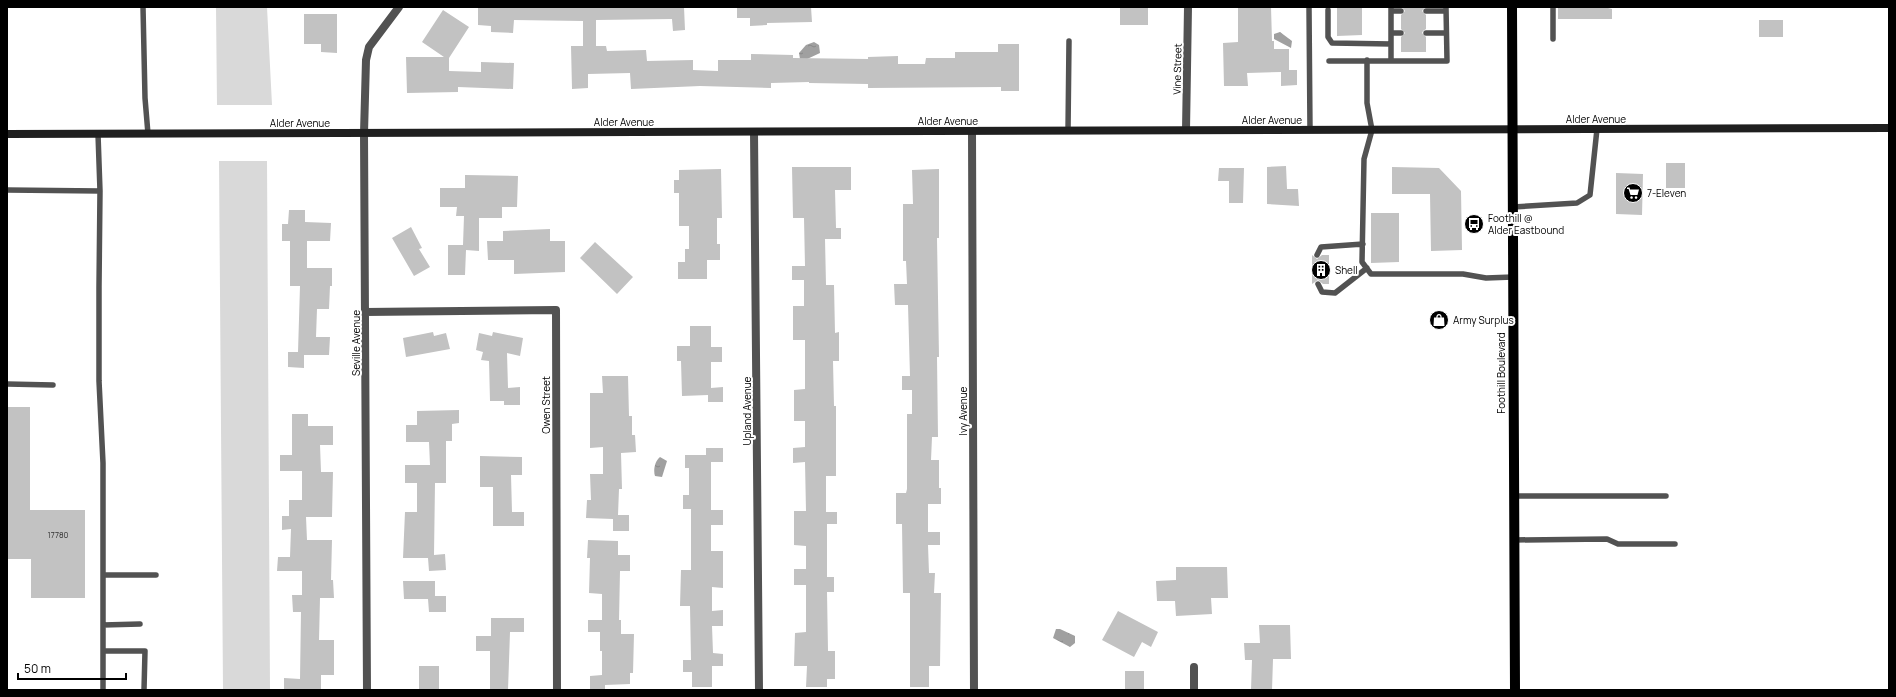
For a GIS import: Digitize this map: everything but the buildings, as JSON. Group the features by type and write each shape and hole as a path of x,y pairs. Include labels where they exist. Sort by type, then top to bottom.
{"main road":[{"name":"Foothill Boulevard","path":"1512,7 1515,690"},
{"name":"Alder Avenue","path":"7,134 1889,128"}],"street":[{"name":"Seville Avenue","path":"367,690 364,133 366,60 369,48 399,7"},
{"name":"Vine Street","path":"1186,130 1188,7"},
{"name":"Ivy Avenue","path":"972,131 974,690"},
{"name":"Upland Avenue","path":"754,132 759,690"},
{"name":"Owen Street","path":"366,312 556,310 557,690"},
{"path":"1194,667 1194,690"}],"lane":[{"path":"143,7 145,98 148,134"},
{"path":"1309,7 1310,130"},
{"path":"1553,7 1553,39"},
{"path":"1391,61 1391,9 1401,11"},
{"path":"1329,61 1447,61 1446,9 1426,11"},
{"path":"1328,10 1328,37 1332,43 1391,44"},
{"path":"1391,33 1401,33"},
{"path":"1426,33 1446,33"},
{"path":"1068,131 1069,41"},
{"path":"1367,60 1367,103 1372,130 1364,159 1362,262 1371,274 1463,274 1486,278 1513,277"},
{"path":"1513,207 1577,203 1590,195 1597,129"},
{"path":"98,134 100,191 99,365 103,463 103,690"},
{"path":"7,190 100,191"},
{"path":"1318,255 1321,247 1328,245 1363,244"},
{"path":"1318,284 1322,292 1335,293 1367,268"},
{"path":"7,384 54,385"},
{"path":"1514,496 1666,496"},
{"path":"1514,540 1607,539 1618,544 1675,544"},
{"path":"103,575 156,576"},
{"path":"103,625 140,624"},
{"path":"103,651 144,651 144,690"}],"shaded area":[{"path":"216,7 267,7 272,105 217,105"},
{"path":"219,161 267,161 270,690 223,690"}],"water":[{"path":"1280,32 1292,41 1291,48 1274,39 1274,34"},
{"path":"814,42 819,45 820,53 805,60 800,59 799,53 806,45"},
{"path":"660,457 667,461 662,477 655,476 654,474 654,468"},
{"path":"1056,629 1060,629 1075,636 1075,643 1070,647 1053,638"}],"place":[{"name":"7-Eleven","path":"1633,193"},
{"name":"Foothill @ Alder Eastbound","path":"1474,224"},
{"name":"Shell","path":"1321,270"},
{"name":"Army Surplus","path":"1439,320"}]}
